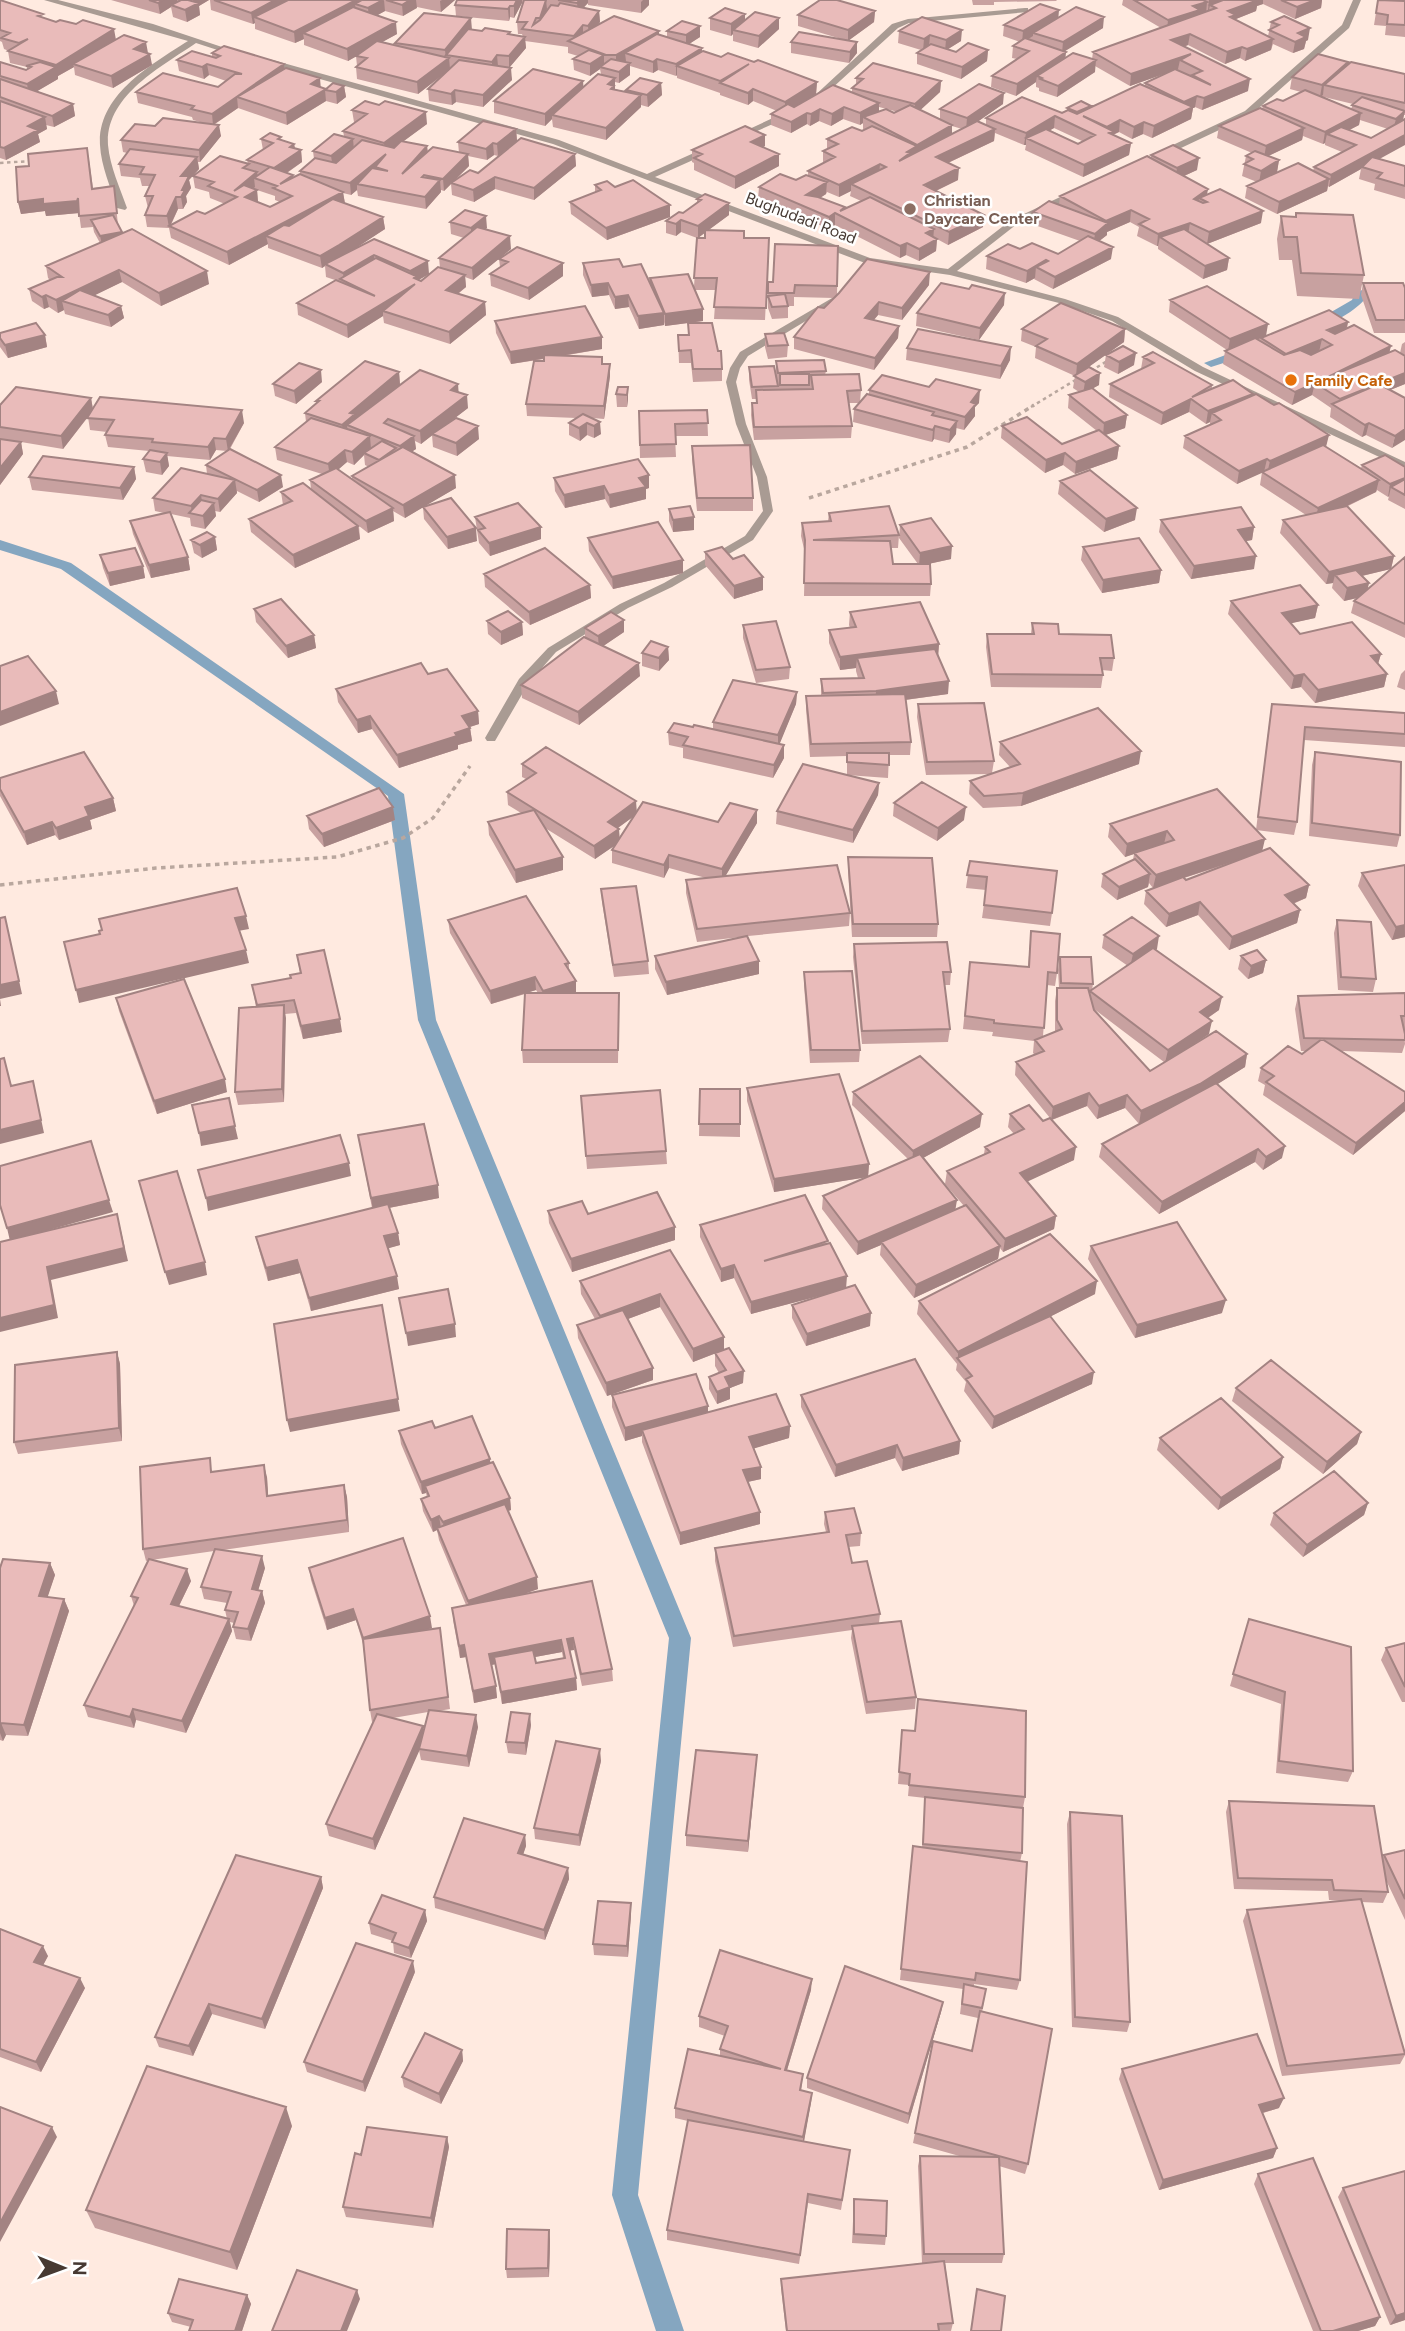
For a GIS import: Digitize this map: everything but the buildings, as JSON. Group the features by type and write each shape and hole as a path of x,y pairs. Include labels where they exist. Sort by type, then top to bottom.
{"street":[{"path":"48,0 150,26 246,55"},
{"path":"1150,159 1248,113 1346,26 1357,0"},
{"path":"808,102 855,64 895,26 916,20 1025,10"},
{"path":"122,208 103,144 111,111 132,84 193,41"},
{"name":"Bughudadi Road","path":"259,59 556,142 649,176 864,265 950,272 1062,301 1115,319 1199,369 1405,466"},
{"path":"649,176 797,109"},
{"path":"950,272 1014,222 1080,191"},
{"path":"491,738 523,682 552,650 624,606 668,585 749,538 768,511 762,477 741,424 731,382 735,368 744,354 843,296 849,287"}],"path":[{"path":"0,163 32,161"},
{"path":"768,511 967,447 1147,338"},
{"path":"0,885 156,868 337,857 403,838 433,818 491,738"}],"waterway":[{"path":"1314,326 1357,302 1361,294 1405,289"},
{"path":"1211,363 1247,351"},
{"path":"0,545 66,566 396,794 427,1020 680,1638 625,2195 670,2331"}],"place":[{"name":"Christian Daycare Center","path":"910,209"},
{"name":"Family Cafe","path":"1291,380"}]}
